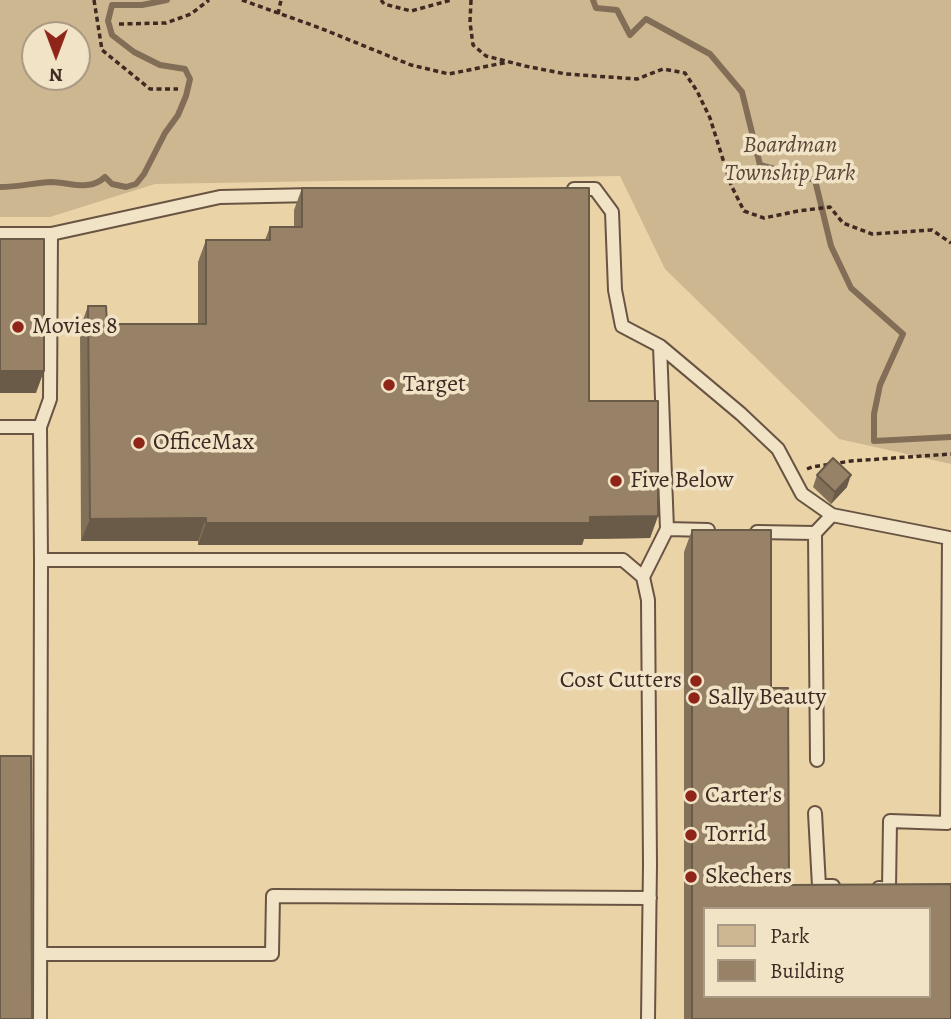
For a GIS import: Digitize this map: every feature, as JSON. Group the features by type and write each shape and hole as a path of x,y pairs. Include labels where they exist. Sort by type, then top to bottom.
{"lane":[{"path":"556,189 595,189 612,212 615,290 622,326 660,346 741,414 778,449 802,494 832,515 949,538 949,825 890,821 889,888 866,888"},
{"path":"0,234 51,234 220,197 332,194"},
{"path":"40,1019 40,427 50,399 51,234"},
{"path":"643,577 667,529 660,346"},
{"path":"0,427 40,427"},
{"path":"817,761 815,533 832,515"},
{"path":"667,529 721,531"},
{"path":"748,531 815,533"},
{"path":"41,560 623,560 643,577 649,600 648,1019"},
{"path":"27,757 41,757"},
{"path":"814,813 818,886 842,887"},
{"path":"40,954 272,954 273,896 650,898"}],"path":[{"path":"94,0 102,50 150,89 178,89"},
{"path":"119,24 166,23 191,14 209,0"},
{"path":"242,0 411,65 449,74 509,62"},
{"path":"278,14 281,0"},
{"path":"381,0 384,4 411,11 451,0"},
{"path":"471,0 473,45 486,56 566,74 608,78 638,79 663,69 685,73 710,118 731,186 744,211 764,218 830,207 843,223 872,234 932,230 951,243"},
{"path":"793,476 812,467 852,461 951,454"}],"green space":[{"name":"Boardman Township Park","path":"0,0 951,0 951,464 839,439 665,269 620,176 155,184 50,217 0,217"}],"building":[{"name":"Target","path":"302,188 589,188 589,401 658,401 658,516 590,517 590,523 206,523 206,518 90,519 88,306 106,306 107,324 206,324 206,240 270,240 270,227 302,227"},
{"name":"Movies 8","path":"0,239 44,239 44,371 0,371"},
{"path":"833,458 851,475 835,492 817,475"},
{"path":"692,530 771,530 771,688 788,688 789,885 951,884 951,1019 692,1019"},
{"path":"0,756 31,756 32,1019 0,1019"}],"waterway":[{"path":"0,187 51,182 86,185 99,182 105,177 112,184 126,187 136,184 178,115 190,79 185,69 160,65 134,52 112,35 108,21 112,5 142,5 167,0"},
{"path":"593,0 596,8 617,10 630,35 646,19 710,54 742,92 760,165 815,180 831,246 851,288 903,334 880,385 874,414 874,441 951,437"}],"place":[{"name":"Movies 8","path":"18,327"},
{"name":"Target","path":"389,385"},
{"name":"OfficeMax","path":"139,443"},
{"name":"Five Below","path":"616,481"},
{"name":"Cost Cutters","path":"696,681"},
{"name":"Sally Beauty","path":"694,698"},
{"name":"Carter's","path":"691,796"},
{"name":"Torrid","path":"691,835"},
{"name":"Skechers","path":"691,877"}]}
